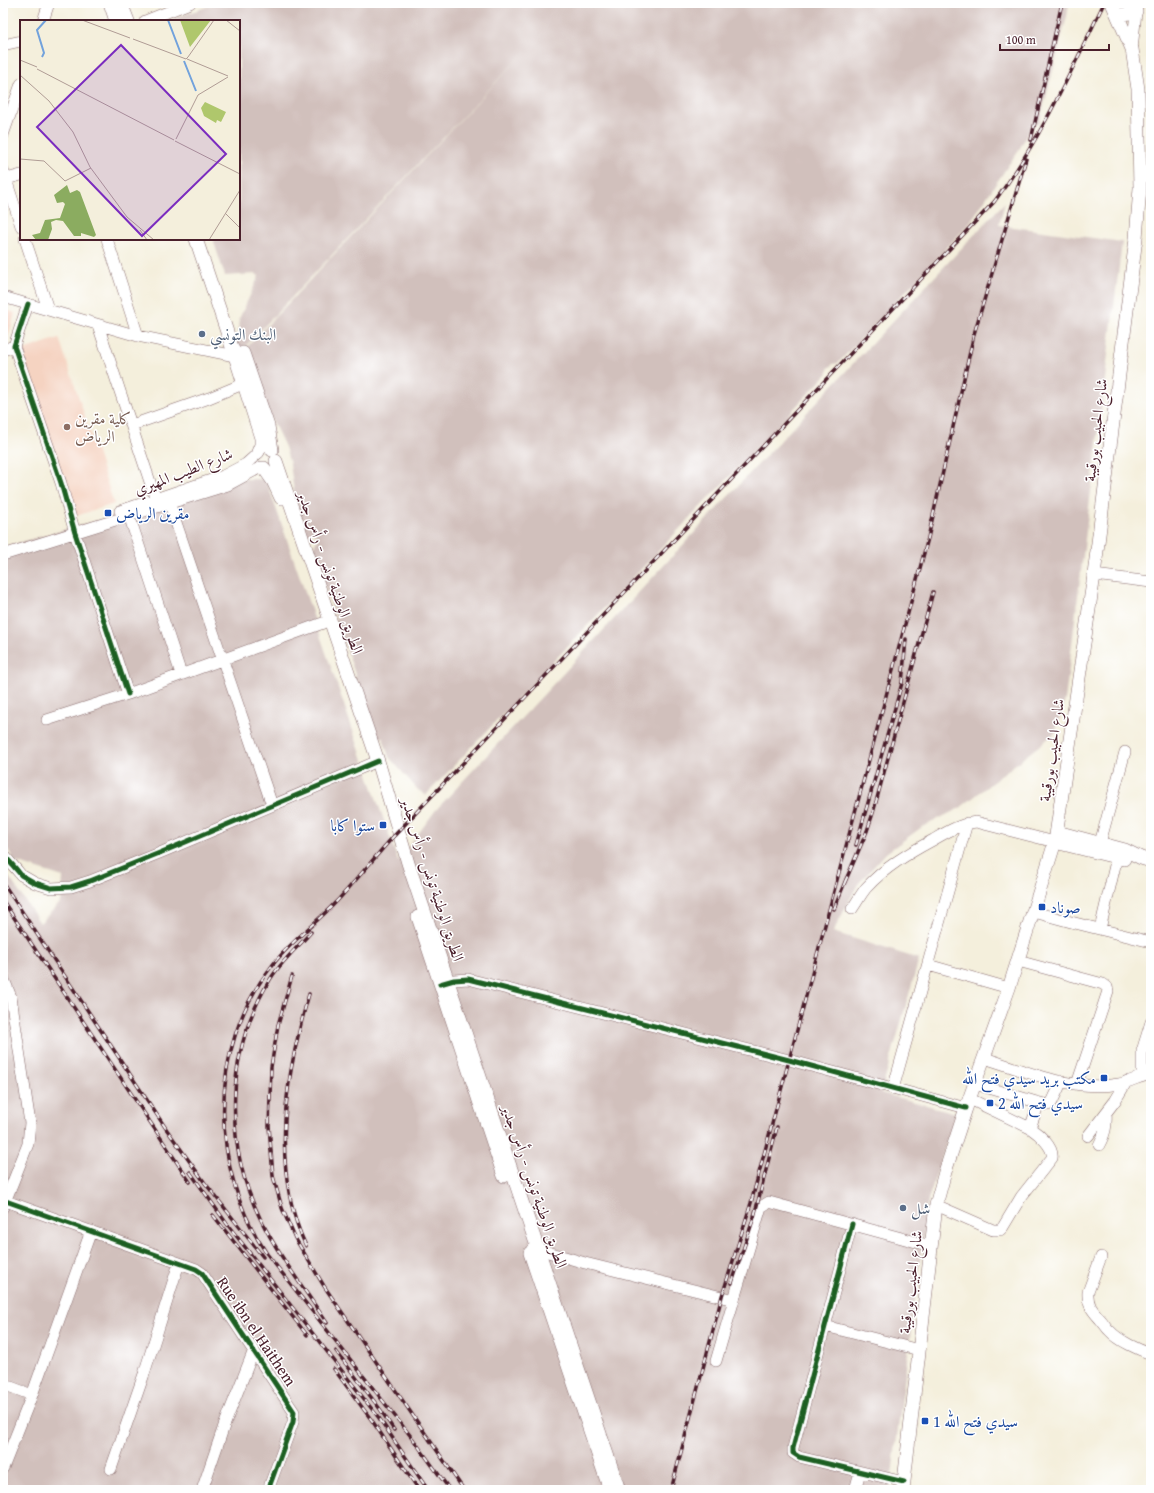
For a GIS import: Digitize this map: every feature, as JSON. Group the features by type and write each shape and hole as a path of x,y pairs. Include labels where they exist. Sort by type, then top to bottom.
{"main road":[{"path":"110,3 116,20"},
{"path":"121,3 128,20"},
{"name":"شارع الحبيب بورقيبة","path":"904,1486 936,1205 945,1172 968,1103 985,1058 1034,912 1056,837 1094,575 1136,238 1140,188 1138,89 1132,49 1112,3"},
{"path":"1118,16 1136,7"},
{"path":"196,240 235,356 260,438 261,445 257,453 257,463 262,468 267,469 273,466 274,456 263,448 257,453"},
{"name":"الطريق الوطنية تونس - رأس جدير","path":"205,240 268,426 274,456 374,763"},
{"name":"الطريق الوطنية تونس - رأس جدير","path":"262,468 273,481 284,505 323,623 396,826 444,983 533,1249 610,1490"},
{"path":"1056,837 1100,843 1125,850 1146,859"},
{"path":"1056,837 1124,859 1146,859"},
{"name":"الطريق الوطنية تونس - رأس جدير","path":"533,1249 619,1490"}],"street":[{"path":"43,20 49,3"},
{"path":"148,20 190,3"},
{"path":"1132,49 1136,7"},
{"path":"3,45 20,41"},
{"path":"3,135 20,87"},
{"path":"20,175 4,176 20,223"},
{"path":"25,240 48,309"},
{"path":"107,240 138,336"},
{"path":"3,297 138,336 235,356"},
{"path":"28,304 8,348 61,483 74,530 128,694"},
{"path":"98,325 157,503"},
{"path":"132,425 209,398 243,384"},
{"name":"شارع الطيب المهيري","path":"168,500 223,476 246,464 257,453"},
{"name":"شارع الطيب المهيري","path":"4,551 157,503 228,485 262,468"},
{"path":"168,500 272,805"},
{"path":"128,513 181,674"},
{"path":"1094,575 1151,582"},
{"path":"47,720 128,694 323,623"},
{"path":"1100,843 1125,752"},
{"path":"3,854 16,869 35,882 51,888 71,887 90,881 162,852 374,763"},
{"path":"852,908 866,889 885,870 914,850 967,823 976,822 1056,837"},
{"path":"893,1089 967,823"},
{"path":"1100,929 1117,857"},
{"path":"1034,912 1100,929 1150,939"},
{"path":"1018,961 1103,984 1107,987 1108,991 1076,1084"},
{"path":"928,965 1009,988"},
{"path":"3,978 11,997 30,1123 28,1144 4,1203"},
{"path":"444,983 464,978 790,1060 893,1089 968,1103 1030,1128 1038,1133 1052,1155 1052,1158 1021,1197 1000,1230 992,1230 936,1205"},
{"path":"985,1058 1031,1073 1076,1084 1114,1084 1147,1075 1142,1051 1151,1022"},
{"path":"976,1084 1048,1105 1050,1104 1062,1081"},
{"path":"1088,1136 1106,1114 1127,1081"},
{"path":"1030,1128 1039,1103"},
{"path":"1099,1144 1106,1129 1106,1114"},
{"path":"716,1361 761,1207 765,1204 769,1202 931,1246"},
{"name":"Rue ibn el Haithem","path":"4,1203 91,1231 179,1263 196,1270 207,1279 294,1412 293,1422 268,1490"},
{"path":"852,1224 793,1448 794,1453 799,1457 860,1472 904,1486"},
{"path":"3,1468 32,1395 91,1231"},
{"path":"533,1249 734,1300"},
{"path":"1101,1257 1090,1285 1087,1298 1089,1305 1115,1336 1144,1352 1151,1354"},
{"path":"111,1469 144,1374 179,1263"},
{"path":"825,1326 919,1350"},
{"path":"202,1490 224,1426 254,1350"},
{"path":"3,1384 32,1395"},
{"path":"855,1490 860,1472"}],"shaded area":[{"path":"217,3 1069,3 1039,124 1033,123 1020,148 968,225 838,363 833,364 828,369 828,373 426,795 418,790 389,757 383,738 376,736 312,548 319,538 313,531 308,536 296,505 290,464 285,447 263,401 246,348 532,44 238,354 239,319 259,276 256,274 225,276 213,240 240,240 240,20 170,20"},
{"path":"1148,93 1151,93 1151,257 1149,257 1150,232 1148,226 1150,190"},
{"path":"1005,202 999,225 1122,242 1065,700 1055,733 960,808 922,827 886,853 858,884 833,932 919,959 881,1093 956,1113 928,1200 890,1490 3,1490 3,868 40,923 61,902 63,877 16,862 3,842 3,547 246,479 266,479 398,861 435,811"},
{"path":"3,309 15,313 7,341 3,342"},
{"name":"كلية مقرين الرياض","path":"59,338 114,504 76,516 20,351"}],"railway":[{"path":"1031,140 1062,3"},
{"path":"450,1490 413,1439 267,1254 248,1221 235,1185 226,1148 224,1110 227,1072 235,1035 250,999 278,958 335,903 393,837 994,202 1026,155 1054,105 1104,3"},
{"path":"671,1490 722,1296 751,1203 928,538 974,334 1026,159"},
{"path":"845,882 867,831 873,813 933,592"},
{"path":"856,845 902,683 906,639"},
{"path":"834,909 847,877"},
{"path":"3,883 167,1130 205,1183 263,1257"},
{"path":"3,901 190,1182"},
{"path":"311,932 275,972 256,1006 245,1035 238,1065 235,1096 235,1128 240,1159 248,1189 260,1218 283,1258 327,1323"},
{"path":"292,976 278,1025 271,1067 269,1126 273,1176 282,1208 295,1238 324,1286 464,1490"},
{"path":"306,1246 295,1216 288,1185 285,1153 285,1120 288,1088 294,1056 309,994"},
{"path":"732,1283 754,1217 777,1127"},
{"path":"190,1172 227,1224 379,1418 428,1490"},
{"path":"213,1215 307,1335"},
{"path":"336,1351 394,1430"},
{"path":"334,1369 373,1422 419,1490"}],"cycle path":[{"path":"28,304 14,346 61,483 75,533 128,694"},
{"path":"3,854 21,875 35,883 51,888 71,887 90,881 162,852 378,761"},
{"path":"440,984 454,980 468,979 789,1060 966,1108"},
{"path":"3,1200 196,1269 202,1273 294,1412 293,1422 268,1490"},
{"path":"852,1224 793,1448 793,1453 799,1457 904,1482"}],"place":[{"name":"البنك التونسي","path":"202,334"},
{"name":"كلية مقرين الرياض","path":"67,427"},
{"name":"مقرين الرياض","path":"108,513"},
{"name":"ستوا كابا","path":"383,825"},
{"name":"صوناد","path":"1042,907"},
{"name":"مكتب بريد سيدي فتح الله","path":"1104,1078"},
{"name":"2 سيدي فتح الله","path":"990,1103"},
{"name":"شل","path":"903,1208"},
{"name":"سيدي فتح الله 1","path":"925,1421"}]}
